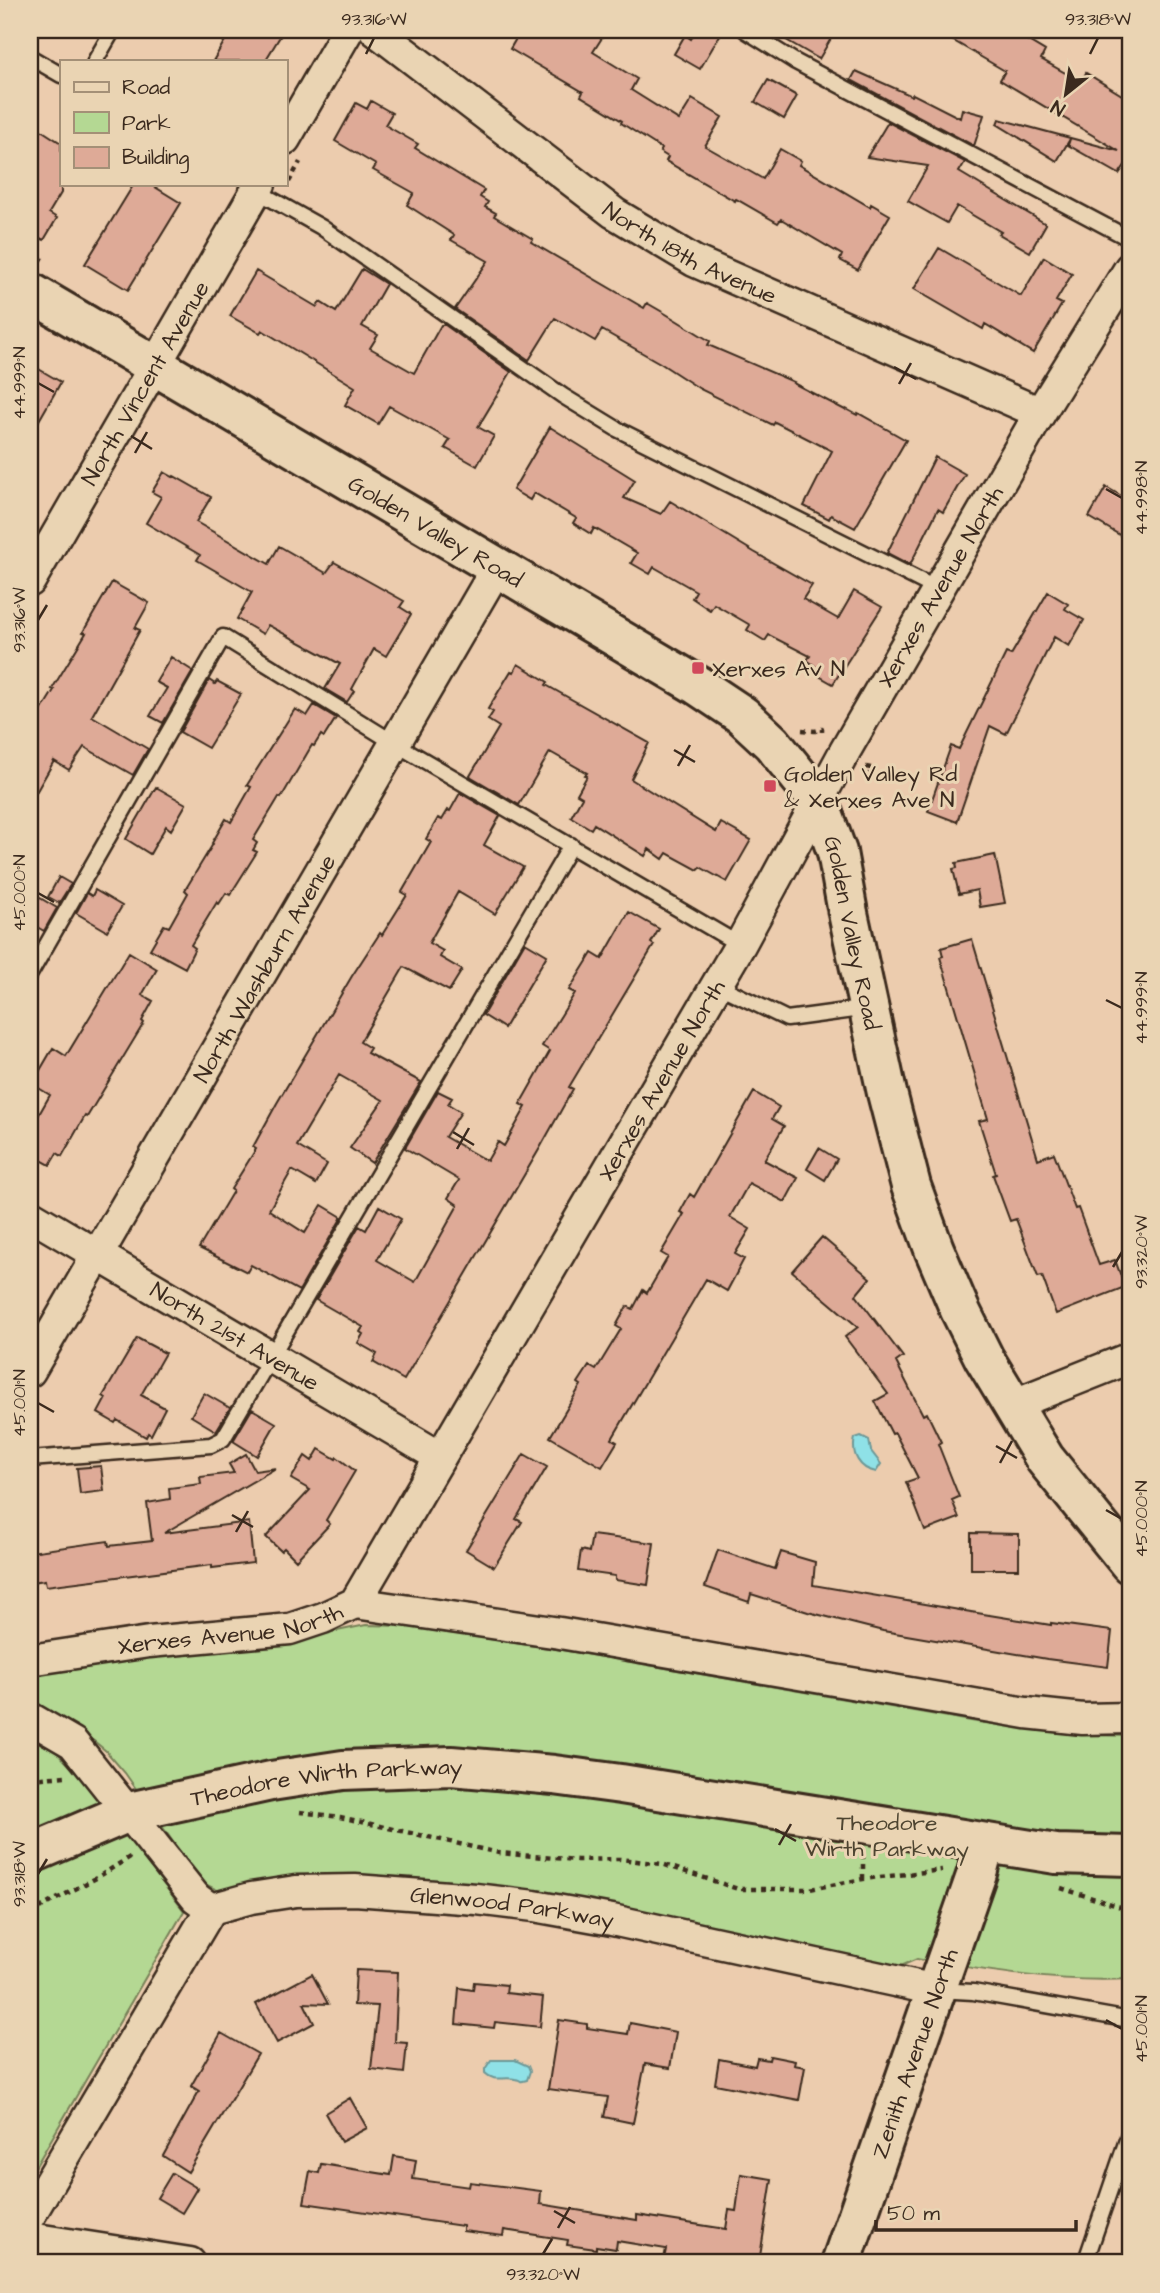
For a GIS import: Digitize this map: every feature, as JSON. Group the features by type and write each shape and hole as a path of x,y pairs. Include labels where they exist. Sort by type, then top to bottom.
{"street":[{"path":"287,136 348,30"},
{"name":"North 18th Avenue","path":"376,30 614,213 694,261 1040,412"},
{"name":"North Vincent Avenue","path":"30,581 254,186"},
{"name":"Xerxes Avenue North","path":"30,1660 149,1642 290,1629 355,1603 717,985 818,800 1040,412 1130,268"},
{"name":"Golden Valley Road","path":"30,292 697,685 742,715 772,743 818,800 837,852 887,1093 911,1186 960,1310 984,1357 1045,1459 1130,1564"},
{"name":"North Washburn Avenue","path":"30,1371 498,566"},
{"name":"North 21st Avenue","path":"30,1215 440,1457"},
{"path":"1012,1405 1130,1358"},
{"path":"355,1603 560,1633 1026,1713 1083,1719 1130,1718"},
{"path":"30,1718 73,1743 197,1898 211,1909 30,2215"},
{"name":"Theodore Wirth Parkway","path":"30,1854 129,1812 271,1781 344,1770 451,1766 594,1780 981,1858 1127,1853"},
{"name":"Zenith Avenue North","path":"841,2263 981,1858"},
{"name":"Glenwood Parkway","path":"211,1909 251,1898 296,1891 393,1892 477,1899 612,1920 936,1990"},
{"path":"30,2238 190,2263"}],"lane":[{"path":"96,60 113,30"},
{"path":"745,30 794,61 1130,239"},
{"path":"30,57 60,74"},
{"path":"254,186 321,228 563,396 617,429 939,590"},
{"path":"30,974 223,637 396,744 740,945"},
{"path":"30,1459 211,1445 223,1439 571,845"},
{"path":"717,985 787,1019 869,1008"},
{"path":"936,1990 973,1992 1130,2020"},
{"path":"1085,2263 1130,2132"}],"path":[{"path":"290,1813 319,1813 340,1817 499,1853 577,1860 620,1859 662,1864 738,1889 810,1889 945,1870 981,1858"},
{"path":"30,1913 128,1858 157,1846"},
{"path":"1049,1885 1130,1910"}],"green space":[{"name":"Theodore Wirth Parkway","path":"366,1625 403,1626 562,1650 977,1722 1090,1735 1130,1736 1130,1979 1050,1978 917,1959 901,1966 891,1966 608,1904 217,1890 201,1882 125,1773 106,1751 30,1702 30,1676 152,1654 308,1637"},
{"path":"30,1734 54,1749 88,1785 184,1911 30,2176"}],"water":[{"path":"861,1436 869,1440 871,1451 881,1464 876,1472 865,1468 855,1455 855,1438"},
{"path":"491,2060 515,2060 528,2066 530,2071 527,2080 521,2082 489,2076 485,2069"}],"building":[{"path":"231,30 284,30 266,60 214,60"},
{"path":"521,30 607,30 593,52 637,79 631,90 679,120 692,99 722,117 705,146 763,179 780,149 801,161 799,165 870,207 871,204 890,215 858,270 840,260 842,255 781,219 778,223 666,161 668,157 660,152 662,149 581,96 583,92 510,49"},
{"path":"696,30 723,30 700,69 674,54 685,35 691,39"},
{"path":"769,30 836,30 819,59"},
{"path":"935,30 1010,30 1045,51 1041,59 1081,82 1086,73 1130,100 1130,158 1119,174 1068,145 1070,139 1057,161 997,124 999,119 1119,151 1000,80 1005,71"},
{"path":"856,71 912,96 913,94 960,118 962,109 984,115 974,146 851,80"},
{"path":"768,80 797,96 784,119 755,102"},
{"path":"371,101 392,113 385,125 418,144 415,148 484,190 480,197 488,202 485,207 496,213 494,216 533,239 531,242 644,308 647,303 666,314 710,341 708,345 794,382 906,440 855,528 831,515 829,519 804,506 832,451 700,389 602,330 595,341 555,318 529,360 455,309 488,261 451,240 454,235 407,205 414,193 373,170 376,165 335,141 356,103 367,109"},
{"path":"888,122 965,162 959,172 1046,224 1030,252 957,206 947,223 908,201 928,166 867,157"},
{"path":"41,130 60,142 61,193 49,213 57,218 44,240 36,236 30,246 30,148"},
{"path":"133,186 153,186 181,203 128,290 85,264"},
{"path":"939,248 1021,296 1044,257 1072,274 1056,301 1062,304 1033,353 985,324 983,329 914,289"},
{"path":"362,269 386,284 362,326 378,335 370,348 414,373 441,325 445,325 511,372 478,427 494,436 477,466 445,448 450,440 389,406 378,424 345,405 355,387 262,330 260,333 230,316 256,271 317,307 320,302 336,312"},
{"path":"30,364 61,382 30,436"},
{"path":"550,427 635,480 624,498 661,514 670,501 812,585 803,599 838,619 854,591 882,607 833,684 812,672 815,666 807,660 810,656 769,635 765,641 747,630 750,625 714,604 710,610 692,598 696,591 654,567 650,574 631,563 637,553 594,528 591,534 573,523 576,518 534,493 530,500 513,490"},
{"path":"935,457 965,474 943,512 938,509 910,565 887,553"},
{"path":"164,472 211,497 196,522 269,564 279,546 326,573 334,562 404,601 400,607 411,614 386,656 374,649 347,702 325,689 340,664 268,625 263,634 237,619 252,592 197,560 200,555 146,523 161,497 152,492"},
{"path":"1106,487 1130,501 1130,541 1089,517"},
{"path":"112,582 149,603 135,628 140,630 92,716 148,749 133,775 84,747 69,770 54,761 30,803 30,729 86,633 83,632"},
{"path":"1048,592 1068,604 1065,609 1084,620 1069,646 1054,637 1006,734 990,726 957,822 928,811 951,746 959,749 1006,653 1011,655"},
{"path":"171,657 193,671 163,723 150,716 167,688 156,682"},
{"path":"518,664 548,682 546,685 649,743 631,779 716,832 721,823 751,840 727,882 667,853 663,859 649,849 645,856 594,824 591,829 571,817 582,797 577,794 587,773 550,752 519,805 470,776 499,727 488,720 493,712 488,709"},
{"path":"209,680 215,684 217,681 241,694 208,748 180,732"},
{"path":"314,705 336,718 324,737 321,735 314,746 312,745 253,840 257,843 253,850 257,852 230,895 226,893 219,904 217,902 191,945 195,948 185,968 150,949 164,925 169,927 188,893 185,890 212,843 226,819 231,822 251,787 247,785 295,709 307,716"},
{"path":"156,787 186,804 171,830 166,826 150,854 126,839"},
{"path":"460,793 500,816 484,845 523,867 495,914 458,892 429,943 443,951 440,957 462,970 449,991 404,967 360,1042 370,1048 367,1053 421,1082 372,1163 350,1148 383,1100 339,1075 297,1146 327,1164 316,1184 292,1170 269,1210 305,1233 322,1205 342,1217 299,1291 251,1265 247,1272 199,1248 256,1149 253,1147 277,1103 352,976 407,895 402,892 431,842 426,839 438,818 442,820 448,810 450,811"},
{"path":"995,855 1005,903 980,907 977,890 959,894 953,869 957,868 956,863"},
{"path":"59,877 71,884 59,903 48,897"},
{"path":"95,890 122,906 107,931 76,913 87,893 92,896"},
{"path":"30,892 57,908 44,931 30,923"},
{"path":"629,912 659,929 651,943 654,945 569,1087 573,1089 540,1148 404,1380 373,1362 377,1354 358,1343 363,1327 316,1300 359,1226 366,1230 379,1206 401,1219 377,1260 415,1282 458,1205 448,1198 459,1180 405,1148 438,1091 452,1098 448,1104 461,1112 445,1137 487,1161 498,1142 504,1146 526,1107 520,1104 550,1051 542,1046 575,993 569,990 592,953 602,959"},
{"path":"972,939 1038,1159 1054,1153 1099,1265 1115,1260 1125,1287 1056,1314 1042,1276 1038,1277 1016,1219 1010,1221 993,1175 996,1174 979,1121 988,1119 940,957 943,956 941,948"},
{"path":"525,942 547,955 504,1028 483,1015"},
{"path":"129,952 157,969 142,995 153,1001 142,1021 144,1023 87,1117 85,1116 62,1156 57,1153 50,1165 30,1154 30,1130 50,1095 32,1084 53,1048 66,1056"},
{"path":"754,1092 779,1107 772,1119 784,1126 764,1160 798,1178 785,1202 749,1183 730,1217 750,1229 735,1254 744,1259 727,1291 706,1279 612,1439 617,1442 602,1467 550,1437 581,1385 578,1383 589,1366 596,1370 621,1329 616,1326 627,1306 633,1309 643,1290 647,1293 668,1257 661,1253 684,1214 680,1212 690,1194 694,1197"},
{"path":"819,1148 837,1159 825,1180 807,1169"},
{"path":"822,1237 870,1278 856,1295 903,1357 896,1362 923,1415 927,1413 941,1442 938,1444 959,1497 952,1500 959,1518 925,1531 906,1482 918,1478 875,1401 888,1394 845,1337 858,1327 792,1271"},
{"path":"137,1338 165,1353 141,1395 165,1408 151,1435 148,1433 146,1437 117,1420 115,1423 98,1413 106,1398 103,1396"},
{"path":"204,1393 230,1408 216,1431 191,1416"},
{"path":"252,1409 276,1423 257,1456 233,1441"},
{"path":"319,1449 336,1459 337,1457 355,1471 326,1520 330,1524 296,1560 284,1548 281,1551 266,1537 310,1490 291,1479 305,1456 312,1461"},
{"path":"246,1454 255,1471 276,1468 164,1533 249,1522 253,1563 212,1568 212,1565 46,1586 45,1580 32,1582 30,1552 108,1541 109,1546 152,1541 147,1503 170,1499 169,1488 201,1484 200,1477 234,1473 229,1464"},
{"path":"524,1454 547,1467 516,1519 522,1522 494,1567 466,1550"},
{"path":"101,1466 104,1491 80,1494 77,1468"},
{"path":"971,1533 1019,1534 1019,1569 971,1569"},
{"path":"592,1535 654,1543 648,1585 615,1580 615,1576 578,1571 581,1550 589,1552"},
{"path":"718,1550 775,1569 781,1552 815,1562 813,1585 1051,1625 1112,1631 1108,1667 883,1631 751,1594 749,1602 705,1587"},
{"path":"356,1970 398,1972 395,2042 407,2043 404,2073 371,2069 378,2006 354,2005"},
{"path":"312,1974 328,2004 304,2003 314,2023 277,2043 256,2004"},
{"path":"474,1982 507,1985 506,1993 543,1997 540,2027 495,2022 494,2028 456,2024 459,1988 473,1990"},
{"path":"559,2020 587,2024 587,2028 628,2034 630,2023 676,2032 670,2068 645,2064 633,2123 604,2117 608,2097 548,2089"},
{"path":"221,2033 258,2054 188,2172 163,2156 199,2091 191,2086"},
{"path":"770,2056 795,2061 794,2065 805,2067 799,2100 715,2084 719,2059 755,2066 757,2058 769,2060"},
{"path":"350,2098 367,2128 341,2142 325,2113"},
{"path":"394,2156 416,2160 413,2179 469,2187 470,2182 541,2191 540,2204 637,2220 637,2215 726,2229 729,2210 736,2211 741,2174 772,2179 759,2263 689,2263 664,2259 666,2249 617,2241 616,2249 596,2246 596,2249 567,2245 568,2240 504,2230 503,2236 463,2231 463,2226 304,2203 310,2171 319,2173 321,2164 391,2175"},
{"path":"172,2173 197,2188 182,2213 157,2198"}],"place":[{"name":"Xerxes Av N","path":"698,668"},
{"name":"Golden Valley Rd & Xerxes Ave N","path":"770,786"}]}
